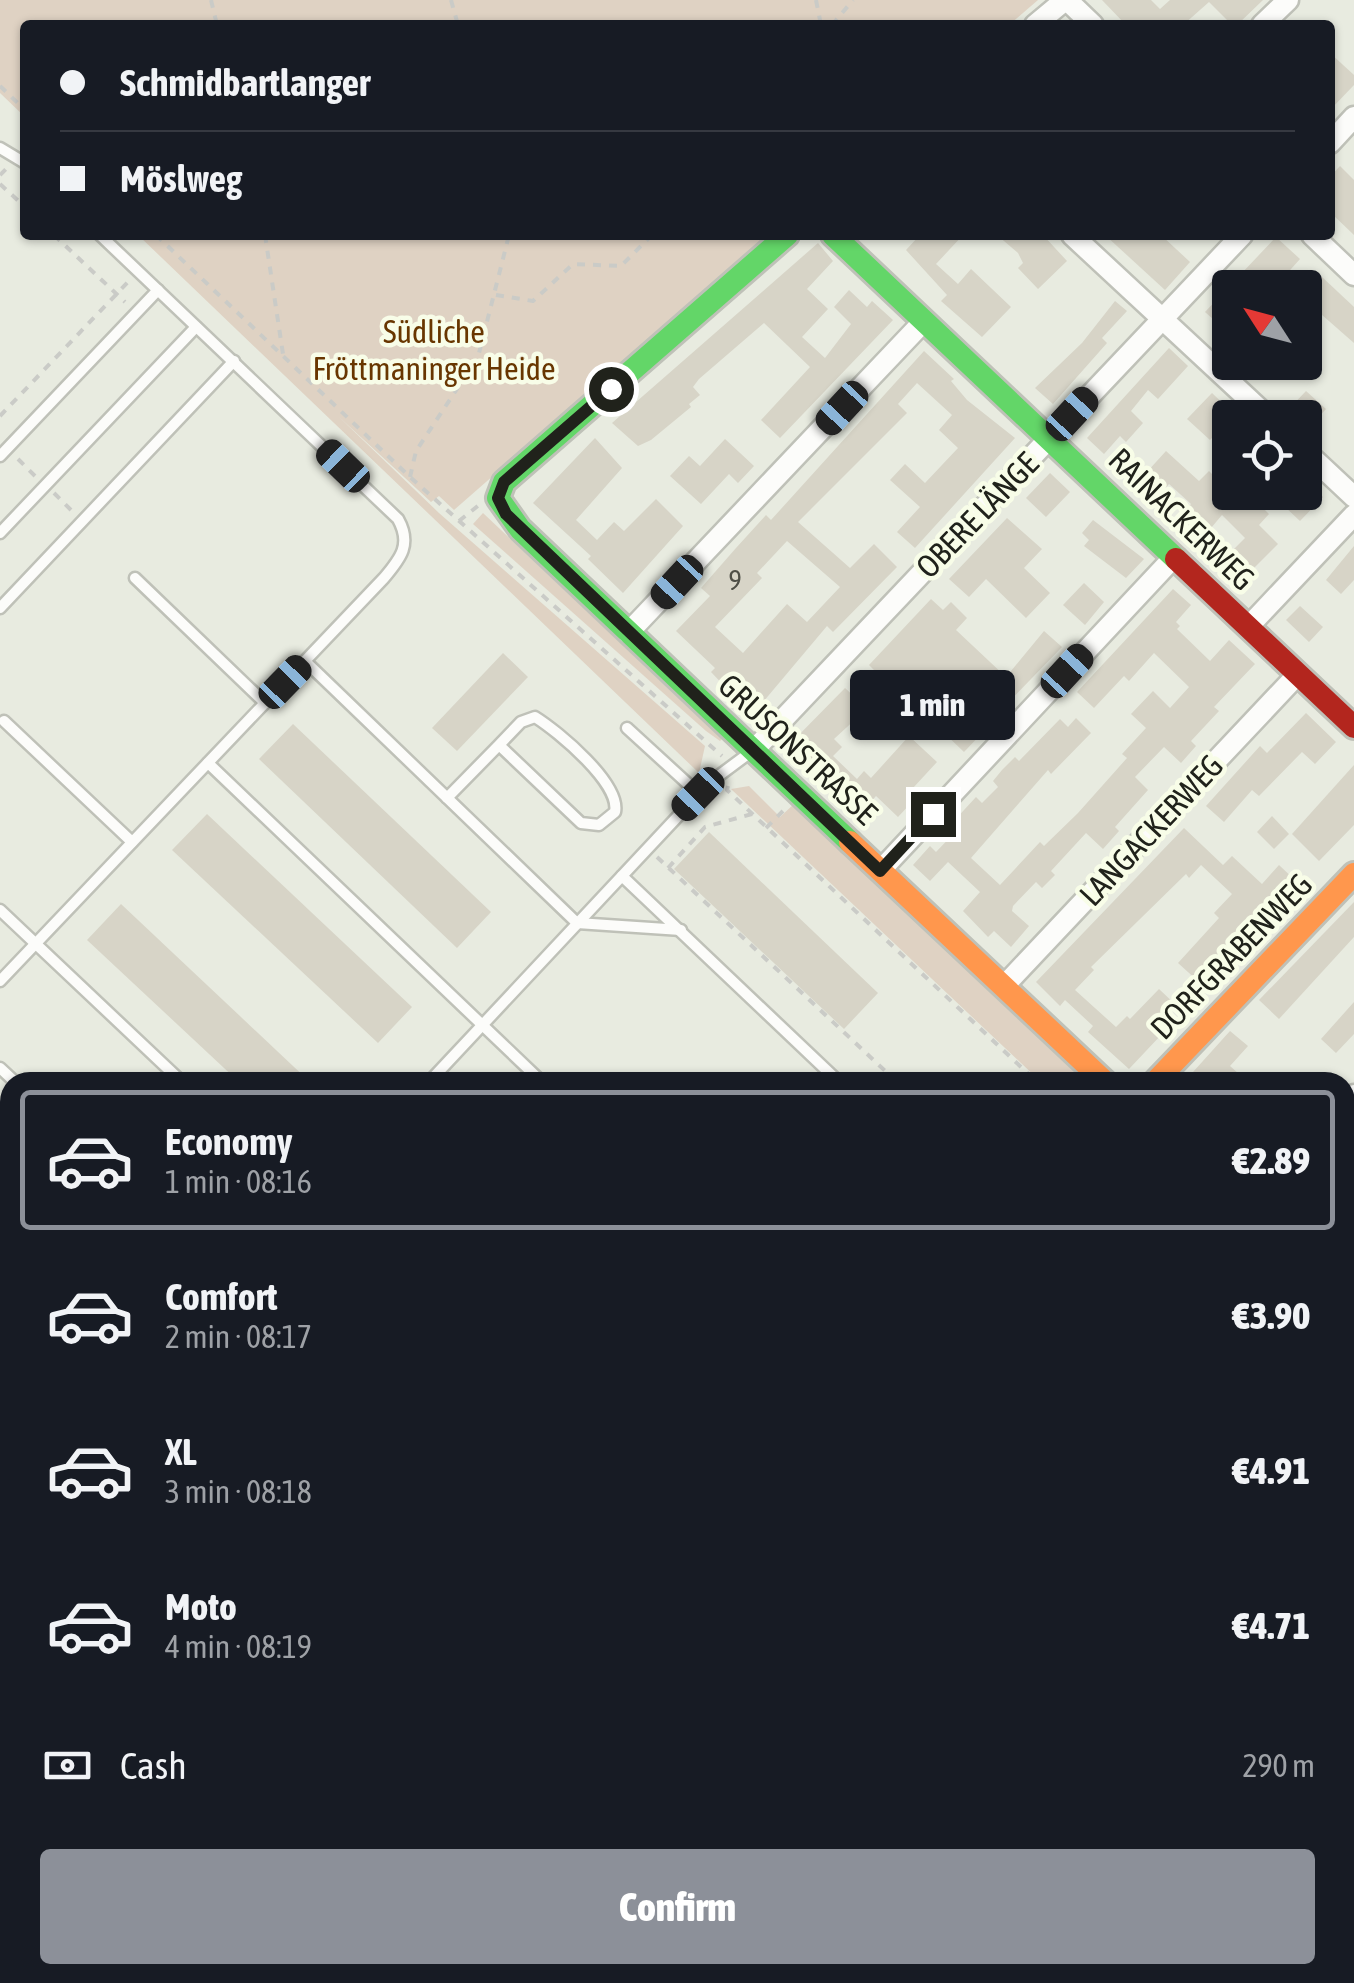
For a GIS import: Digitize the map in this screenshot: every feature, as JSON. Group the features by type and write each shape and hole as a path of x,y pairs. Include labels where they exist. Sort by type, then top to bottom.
{"street":[{"path":"1041,20 1066,0 1088,20"},
{"path":"1267,20 1288,0"},
{"path":"1335,138 1354,117"},
{"name":"GRUSONSTRASSE","path":"781,240 504,482 498,498 520,529 1094,1072"},
{"name":"RAINACKERWEG","path":"838,240 1354,727"},
{"path":"1078,240 1250,400"},
{"name":"OBERE LÄNGE","path":"752,751 1237,240"},
{"path":"1317,240 1354,275"},
{"path":"628,633 924,321"},
{"path":"1322,467 1354,497"},
{"path":"1248,627 1354,514"},
{"path":"880,871 1174,557"},
{"name":"LANGACKERWEG","path":"1004,986 1298,674"},
{"name":"DORFGRABENWEG","path":"1165,1072 1354,874"}],"lane":[{"path":"0,981 400,559 405,532 398,519 105,240"},
{"path":"0,456 158,290"},
{"path":"0,533 196,326"},
{"path":"0,608 234,362"},
{"path":"135,578 265,704"},
{"path":"305,662 577,924 681,930"},
{"path":"447,798 521,722 536,716 613,790 616,804 610,819 594,826 581,824 499,745"},
{"path":"4,721 132,842"},
{"path":"627,728 698,794"},
{"path":"438,1072 698,794 752,751"},
{"path":"208,763 532,1072"},
{"path":"622,876 829,1072"},
{"path":"0,910 171,1072"}],"path":[{"path":"836,20 853,0"},
{"path":"0,86 20,105"},
{"path":"0,184 20,202"},
{"path":"59,240 136,312"},
{"path":"161,240 410,476 732,766 728,790 1025,1072"},
{"path":"265,240 283,356"},
{"path":"410,476 416,451 478,357 507,240"},
{"path":"496,295 533,301 573,264 621,266 647,240"},
{"path":"0,416 138,271"},
{"path":"668,868 705,827 752,814"},
{"path":"648,848 887,1072"}],"green space":[{"path":"0,0 1038,0 1015,20 20,20 20,112 0,93"},
{"name":"Südliche Fröttmaninger Heide","path":"143,240 763,240 454,510 439,496 431,502 338,416 439,513 705,746 699,773"},
{"path":"483,513 722,739 706,731 473,524"},
{"path":"749,786 780,817 794,804 1075,1072 1030,1072 731,789"}],"building":[{"path":"1102,0 1151,0 1160,9 1170,0 1263,0 1242,20 1227,20 1209,2 1189,20 1121,20"},
{"path":"1335,58 1354,75 1354,85 1335,105"},
{"path":"1340,166 1354,180 1354,235 1335,217 1335,172"},
{"path":"915,240 958,240 936,264 958,284 971,269 1011,307 982,337 941,301 947,295 906,250"},
{"path":"1003,240 1048,240 1067,261 1038,289 1018,268 1023,263"},
{"path":"1110,240 1166,240 1190,262 1165,290"},
{"path":"1273,240 1279,240 1300,259 1290,270 1245,270"},
{"path":"818,243 833,261 807,289 828,309 802,337 825,358 851,324 834,307 849,290 867,307 872,301 893,320 780,438 761,420 810,367 764,323 699,379 693,387 700,395 689,404 691,407 651,440 638,446 612,423"},
{"path":"1322,277 1354,307 1354,343 1322,315"},
{"path":"1115,301 1127,311 1102,338 1107,343 1053,404 1035,388 1082,343"},
{"path":"1169,348 1188,366 1158,399 1148,390 1131,411 1143,423 1126,442 1120,436 1104,454 1087,438"},
{"path":"924,351 954,379 951,381 967,400 1015,438 915,548 897,532 920,507 890,480 905,464 925,483 958,448 939,430 952,415 917,383 898,404 907,413 798,522 850,568 874,544 897,567 833,632 827,626 752,715 711,672 715,668 676,631 710,596 701,588 766,515 771,520","holes":["787,541 840,587 807,622 787,604 743,653 715,627 762,578 757,573"]},
{"path":"1306,391 1316,400 1297,400"},
{"path":"1212,393 1219,400 1212,400 1210,440 1187,419"},
{"path":"595,438 622,468 576,520 597,540 614,522 624,531 656,499 683,526 623,593 588,559 591,556 533,503"},
{"path":"725,439 754,466 738,483 729,474 701,504 670,476 689,456 700,466"},
{"path":"1166,451 1199,481 1209,471 1212,474 1212,510 1265,510 1269,514 1259,525 1278,544 1239,583 1220,563 1245,538 1222,515 1211,528 1202,520 1191,533 1177,520 1191,504 1169,484 1155,501 1136,484"},
{"path":"1050,473 1070,492 1046,517 1026,498"},
{"path":"1288,510 1311,510 1300,521"},
{"path":"1007,518 1042,549 1024,568 1050,593 1026,618 986,579 969,597 949,579"},
{"path":"1093,520 1144,559 1126,578 1084,546 1089,540 1082,533"},
{"path":"1354,546 1354,580 1341,594 1326,580"},
{"path":"1084,583 1104,602 1085,625 1063,605"},
{"path":"1173,589 1191,605 1176,622 1180,626 1177,629 1210,661 1229,640 1255,664 1214,707 1219,711 1191,741 1196,746 1181,763 1164,747 1135,777 1148,790 1115,827 1119,831 1103,849 1086,833 1051,871 1055,875 1042,888 1036,882 1013,906 1012,911 1029,926 1011,947 994,931 988,937 963,911 980,892 948,862 930,881 913,865 930,846 936,852 958,829 952,823 976,797 982,803 998,787 993,781 1002,770 1015,757 1019,761 1060,719 1068,727 1076,718 1091,733 1051,774 1048,770 971,858 1000,885 1040,842 1044,846 1078,813 1127,758 1122,754 1146,728 1131,714 1153,691 1170,708 1189,687 1154,653 1129,681 1124,676 1094,708 1077,692"},
{"path":"931,599 943,610 951,602 967,618 956,630 1006,677 1044,631 1062,647 1000,711 971,684 950,707 915,673 890,699 884,693 834,739 842,747 833,756 857,779 864,771 871,778 909,736 937,762 913,788 916,792 912,802 898,817 876,796 859,815 819,771 816,775 787,747 845,688 858,700 880,676 869,665"},
{"path":"1300,606 1323,627 1309,642 1286,620"},
{"path":"503,653 528,677 457,751 432,728"},
{"path":"960,710 983,732 964,752 941,730"},
{"path":"1306,713 1336,742 1315,764 1302,752 1259,796 1252,790 1224,822 1206,806 1260,746 1267,753"},
{"path":"293,724 491,912 457,948 259,759"},
{"path":"1354,765 1354,825 1319,861 1292,834"},
{"path":"207,814 412,1007 378,1043 172,850"},
{"path":"1272,816 1289,834 1274,849 1257,832"},
{"path":"1184,828 1223,865 1232,856 1262,884 1279,865 1296,881 1279,901 1288,909 1278,921 1270,914 1244,943 1249,948 1237,960 1227,951 1199,982 1178,963 1219,918 1214,913 1232,894 1201,865 1189,878 1186,874 1091,967 1094,970 1075,990 1116,1027 1127,1016 1130,1019 1159,989 1177,1006 1155,1028 1162,1034 1129,1069 1088,1032 1093,1026 1065,1000 1060,1006 1036,982"},
{"path":"709,832 878,993 844,1029 674,869"},
{"path":"1354,902 1354,937 1279,1019 1259,1000"},
{"path":"121,904 299,1072 228,1072 87,940"},
{"path":"1354,1002 1354,1034 1336,1053 1321,1039"},
{"path":"1230,1031 1248,1046 1230,1066 1237,1072 1193,1072"}],"traffic: fast":[{"path":"781,240 504,482 498,498 520,529 850,842"},
{"path":"838,240 1176,559"}],"traffic: slow":[{"path":"850,842 1094,1072"},
{"path":"1165,1072 1354,874"}],"traffic: jam":[{"path":"1176,559 1354,727"}],"route":[{"path":"611,389 504,482 498,498 506,514 880,871 933,814"}]}
